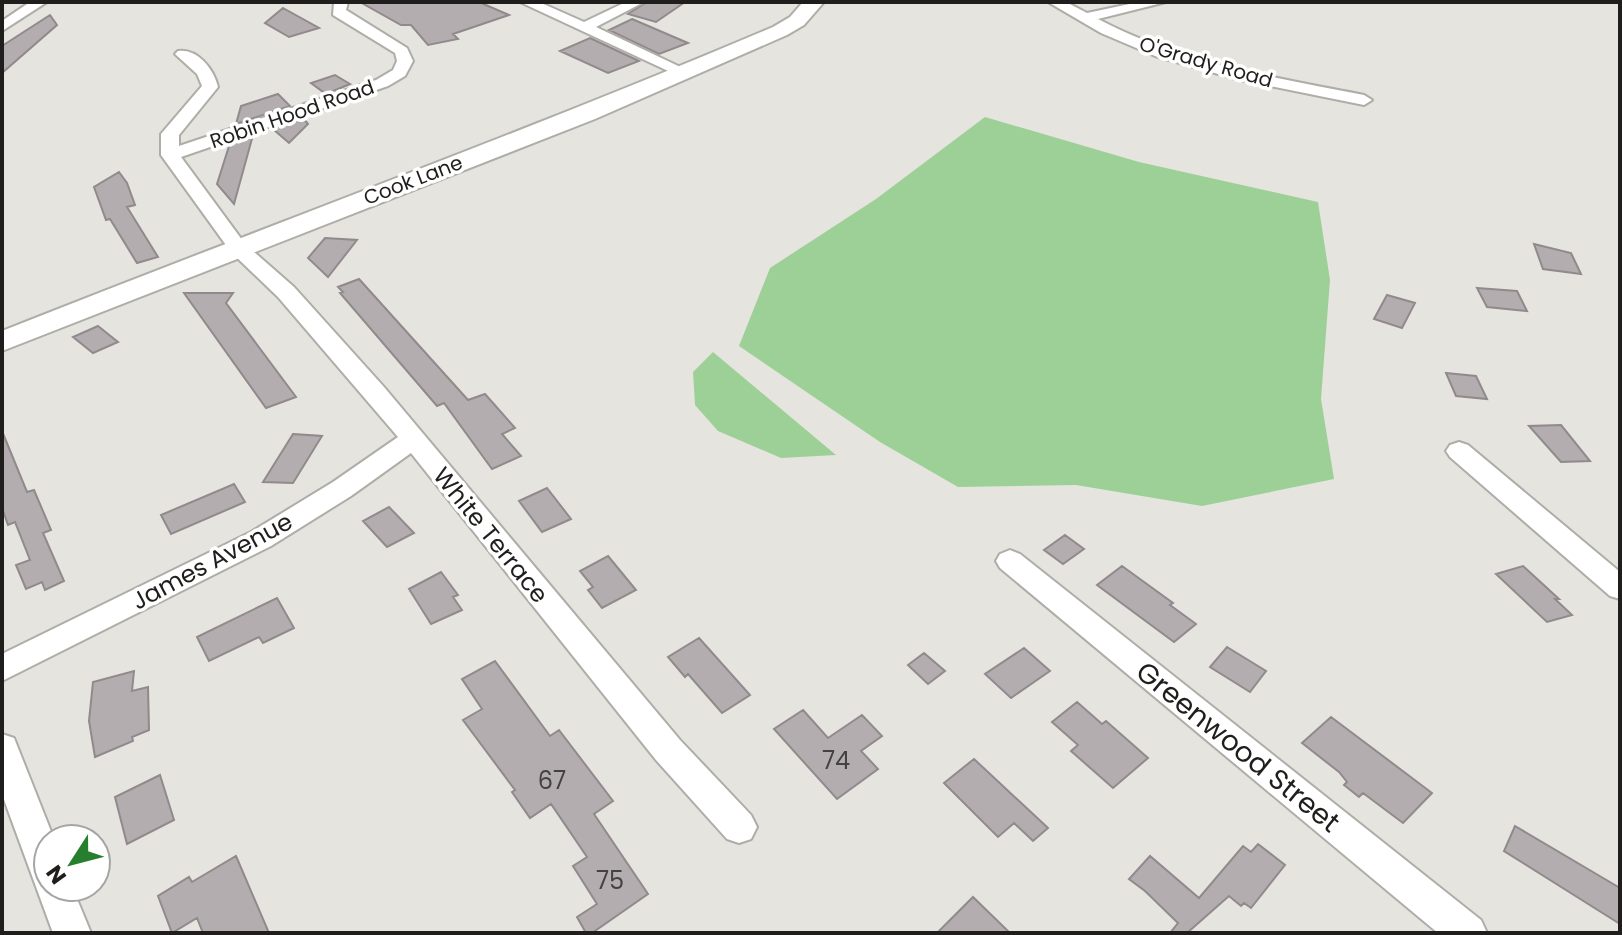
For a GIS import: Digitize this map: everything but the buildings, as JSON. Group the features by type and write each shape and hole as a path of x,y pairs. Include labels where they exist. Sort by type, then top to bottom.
{"street":[{"name":"Robin Hood Road","path":"170,155 335,101 399,73 405,61 402,51 338,12 341,2"},
{"path":"527,2 685,73"},
{"path":"585,27 637,2"},
{"name":"Cook Lane","path":"2,342 685,73 788,26 808,11 814,2"},
{"name":"O'Grady Road","path":"1055,2 1134,43 1183,61 1364,100"},
{"path":"1085,18 1159,2"},
{"path":"6,6 35,4"},
{"path":"2,27 35,4"},
{"path":"170,155 170,134 210,87 209,78 200,66 183,54"},
{"name":"White Terrace","path":"170,155 238,248 286,292 413,439 668,750 739,827"},
{"name":"James Avenue","path":"2,668 261,539 342,489 413,439"},
{"path":"1459,451 1620,588"},
{"name":"Greenwood Street","path":"1010,561 1468,933"},
{"path":"2,748 32,828"},
{"path":"60,903 72,933"}],"green space":[{"path":"985,117 1139,162 1318,202 1330,280 1321,399 1334,479 1202,506 1076,485 958,487 880,442 739,346 770,268 876,199"},
{"path":"713,352 836,455 781,458 718,431 695,405 693,372"}]}
